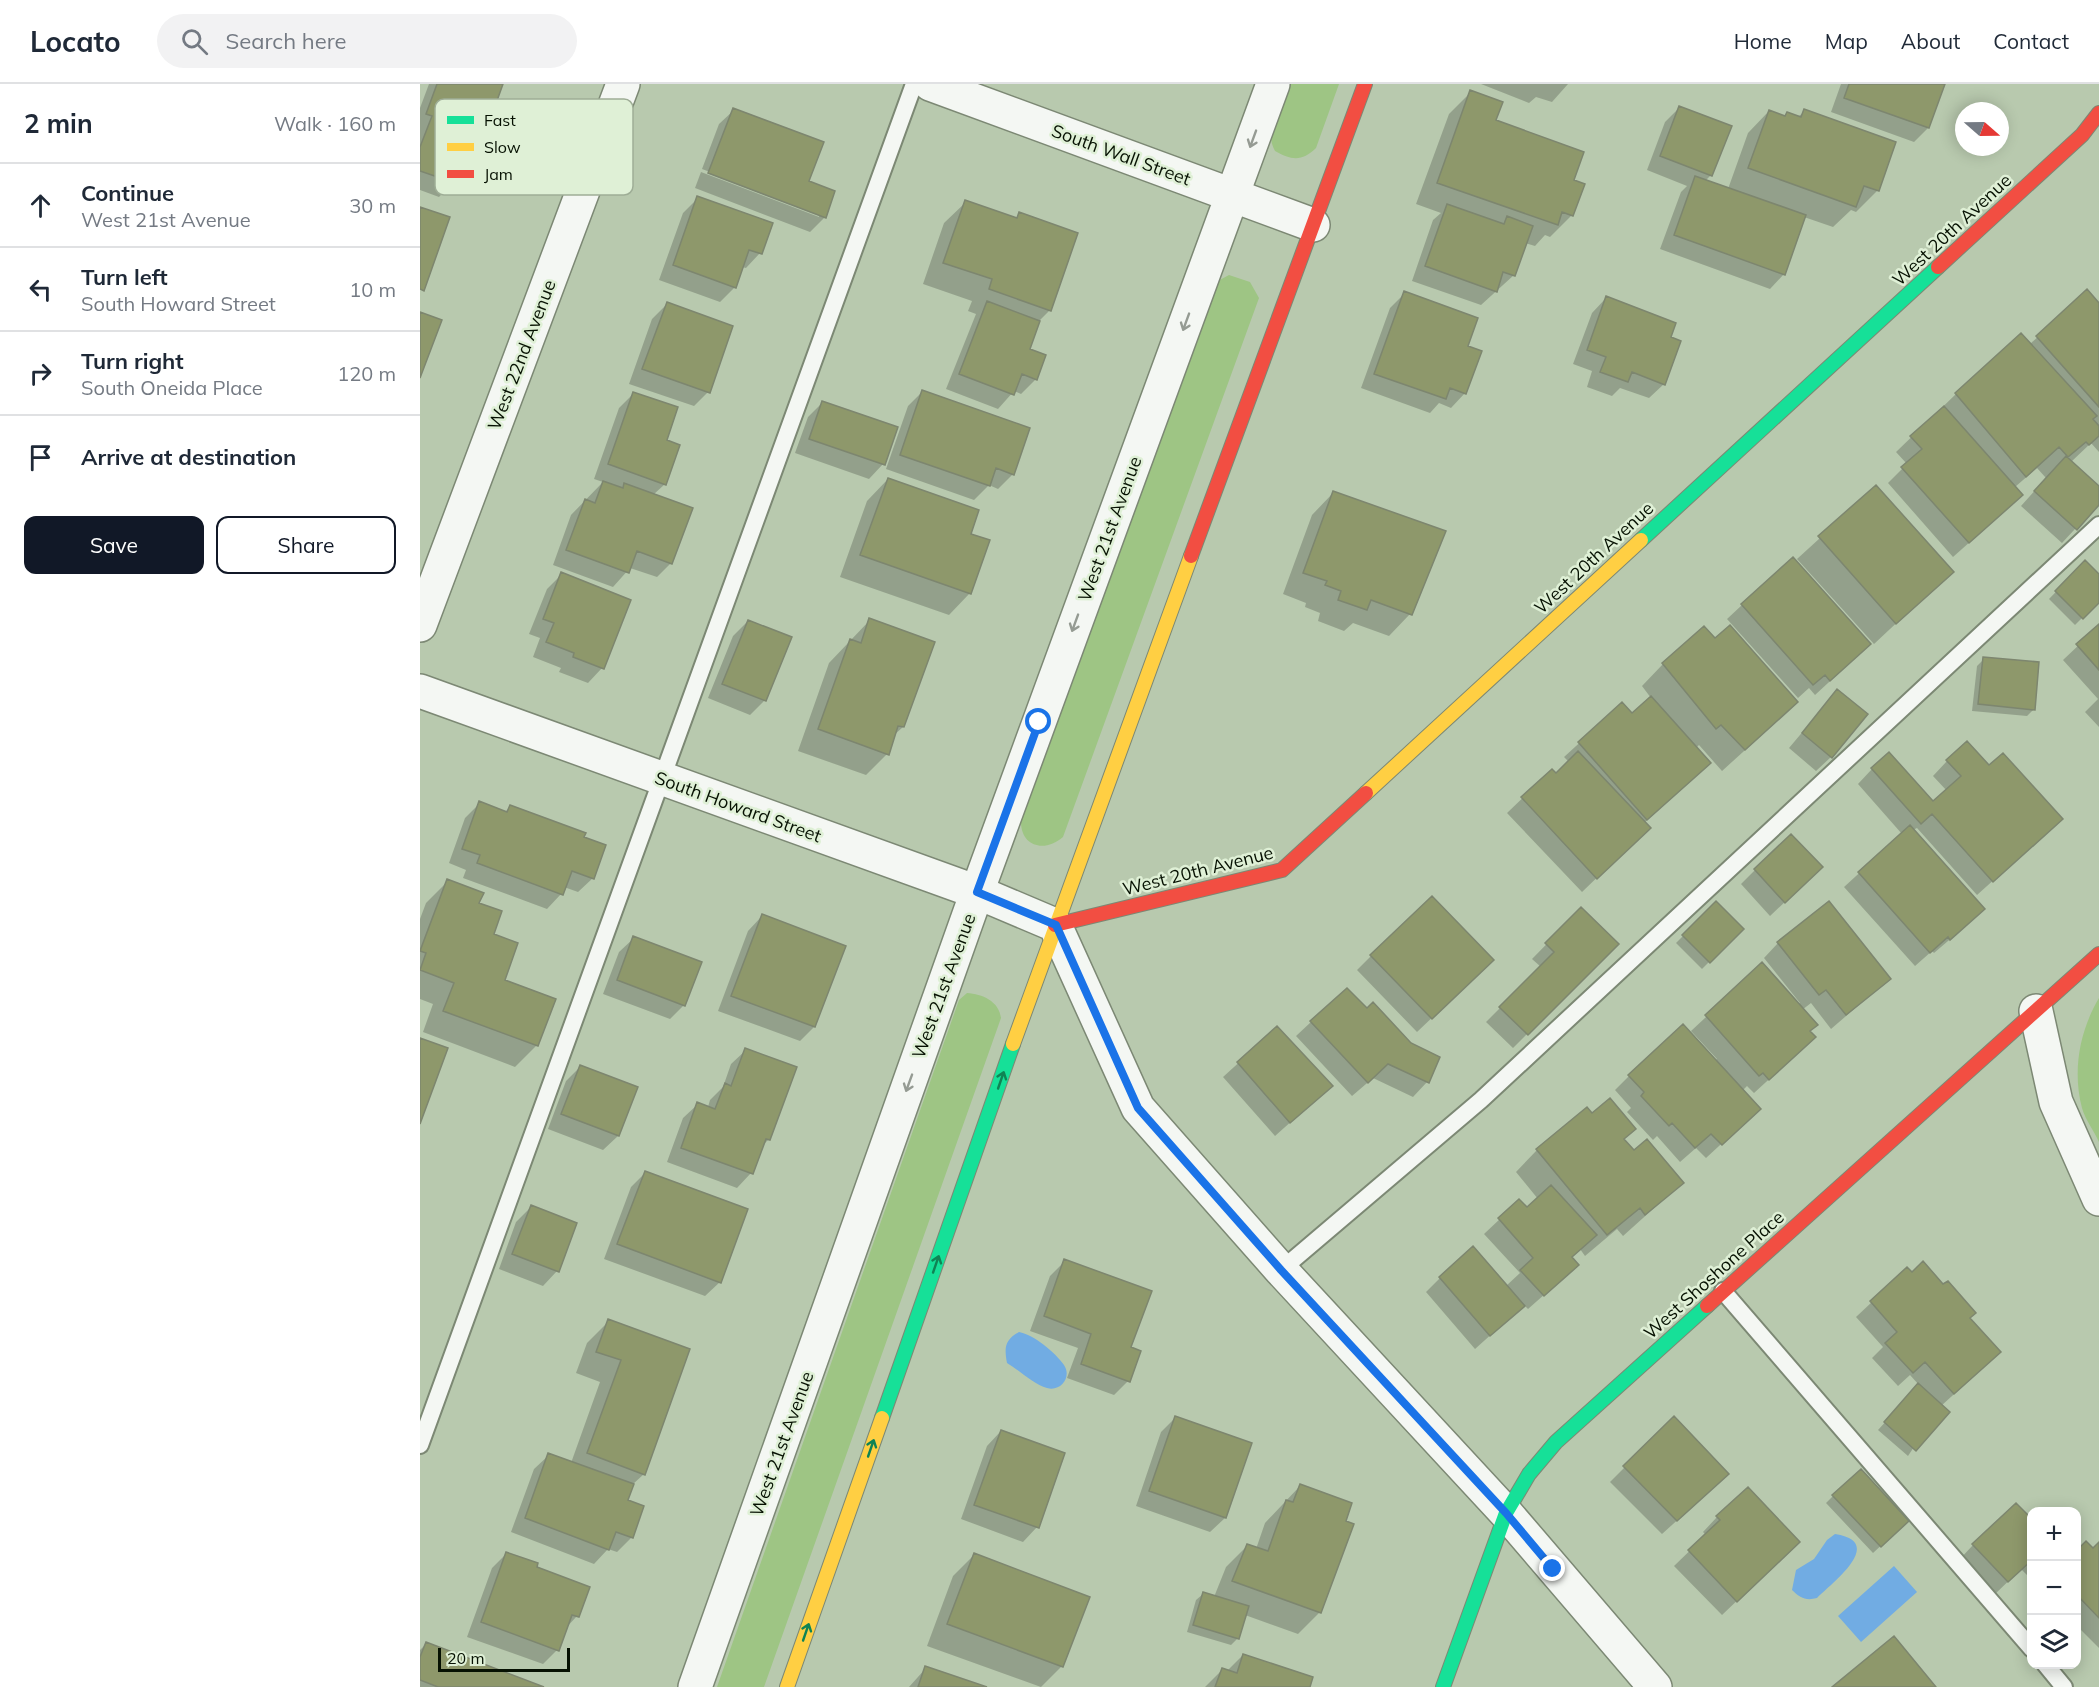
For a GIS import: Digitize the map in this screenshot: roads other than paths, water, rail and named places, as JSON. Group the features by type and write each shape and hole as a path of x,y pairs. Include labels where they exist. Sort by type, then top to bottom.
{"street":[{"name":"West 22nd Avenue","path":"617,99 623,84"},
{"name":"South Wall Street","path":"930,84 1312,225"},
{"name":"West 21st Avenue","path":"695,1687 977,892 1274,84"},
{"path":"787,1687 1056,925 1365,84"},
{"name":"West 20th Avenue","path":"1056,925 1282,870 2082,135 2099,112"},
{"name":"West 22nd Avenue","path":"420,625 581,195"},
{"name":"South Howard Street","path":"420,692 977,892 1056,925"},
{"path":"1056,925 1138,1108 1281,1270 1506,1513 1655,1687"},
{"name":"West Shoshone Place","path":"1443,1687 1506,1513 1529,1474 1556,1442 2099,954"},
{"path":"2036,1011 2056,1102 2099,1199"}],"lane":[{"path":"420,1445 914,84"},
{"path":"1281,1270 1481,1100 2099,525"},
{"path":"1723,1291 2027,1644"},
{"path":"2048,1669 2064,1687"}],"water":[{"path":"1019,1332 1037,1340 1064,1365 1067,1374 1061,1386 1052,1389 1042,1386 1007,1363 1007,1344"},
{"path":"1835,1534 1850,1538 1856,1545 1856,1554 1843,1573 1817,1598 1801,1597 1792,1590 1796,1570 1814,1559 1827,1540"},
{"path":"1894,1566 1917,1592 1861,1642 1838,1616"}]}
